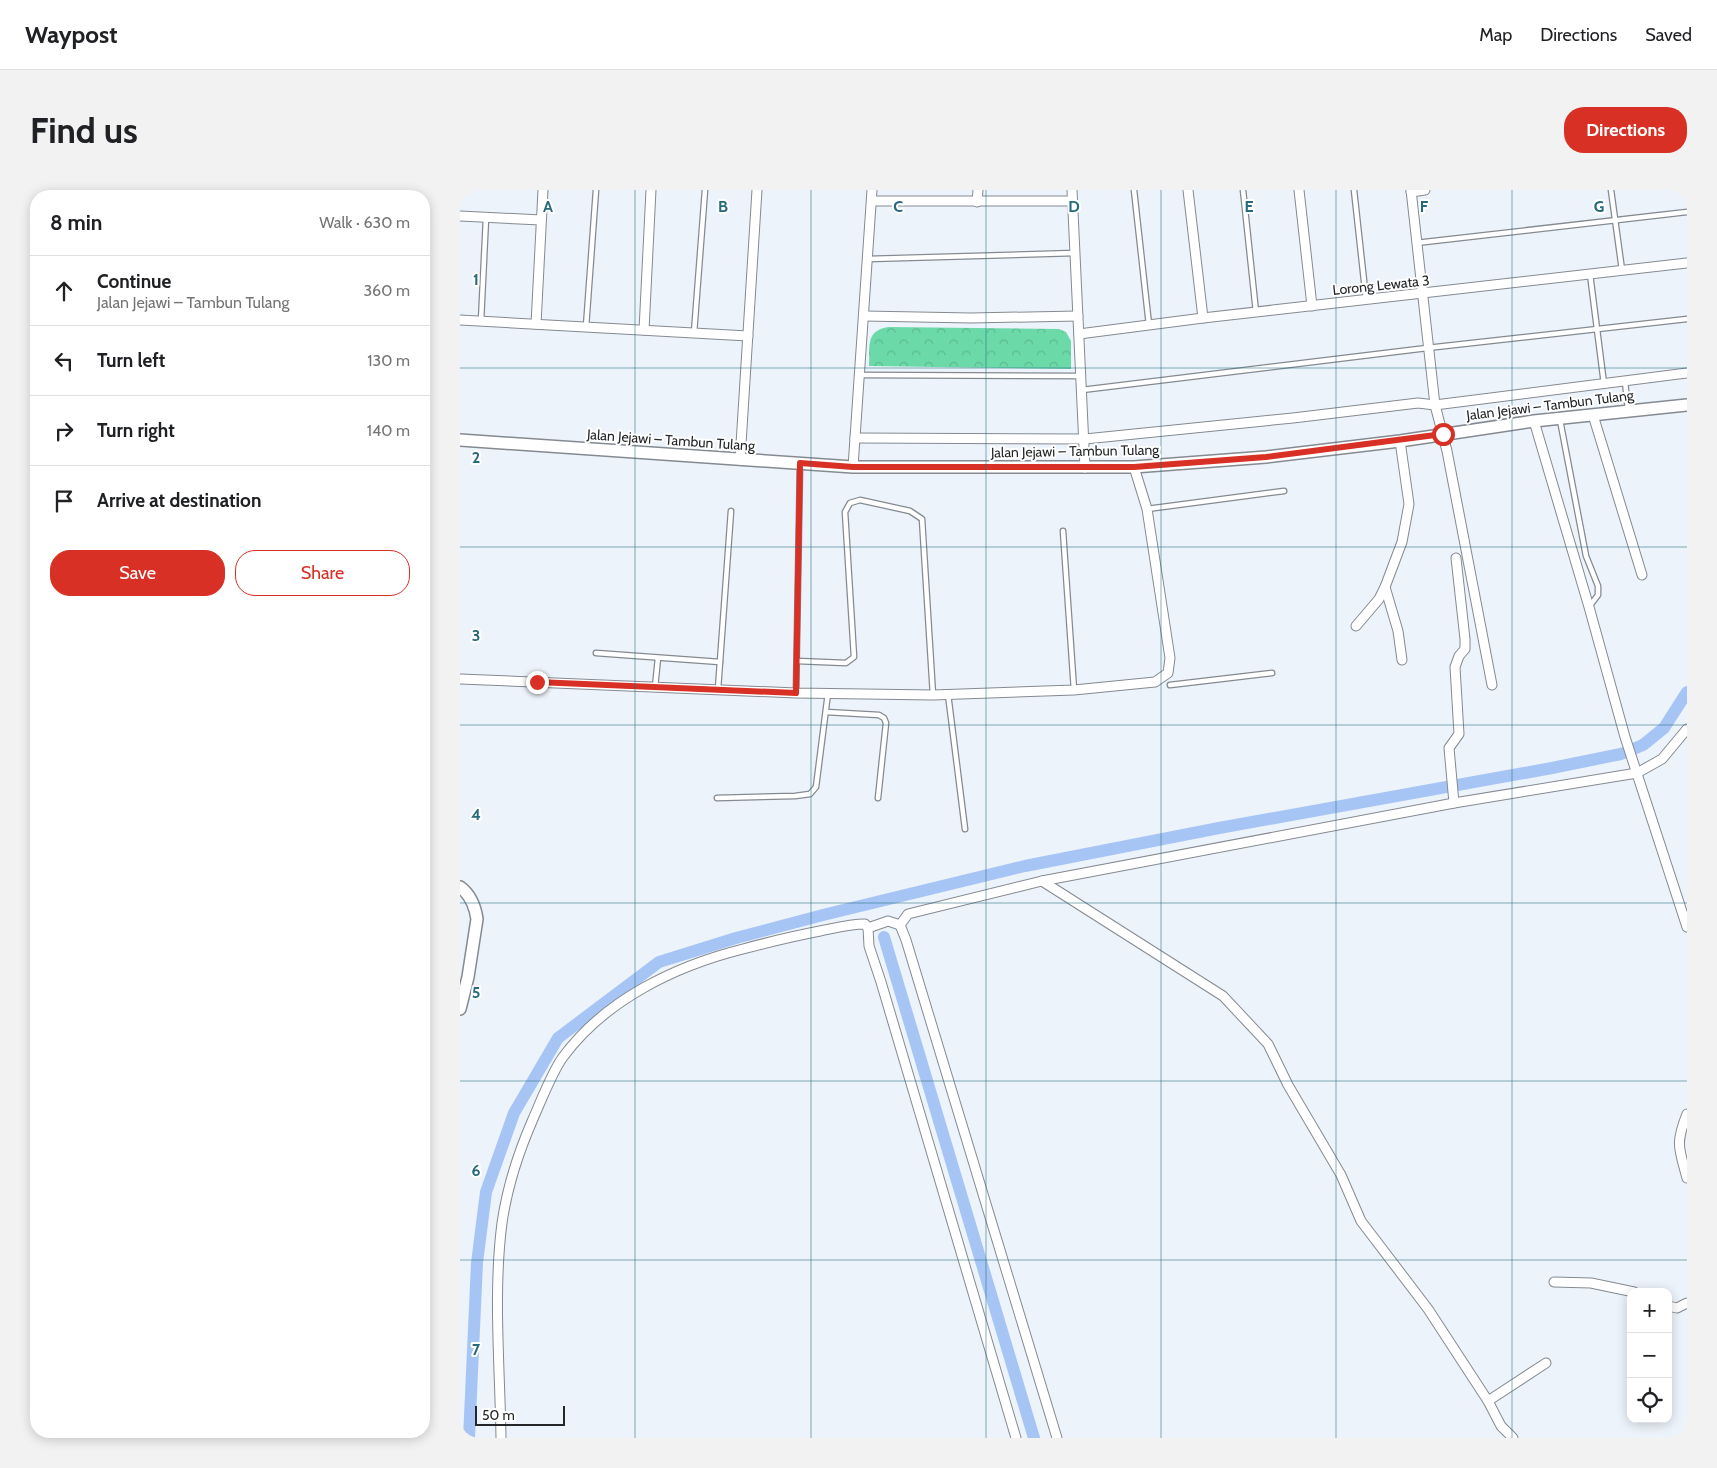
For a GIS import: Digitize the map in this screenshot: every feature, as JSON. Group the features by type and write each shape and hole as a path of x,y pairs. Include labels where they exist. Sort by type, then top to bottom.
{"street":[{"path":"536,324 543,190"},
{"path":"644,330 651,190"},
{"path":"740,460 758,190"},
{"path":"853,467 872,190"},
{"path":"978,190 978,202"},
{"path":"1072,190 1085,468"},
{"path":"1188,190 1203,318"},
{"path":"1299,190 1312,306"},
{"path":"1425,190 1411,191 1427,348 1435,405 1443,434 1492,685"},
{"path":"872,201 1072,201"},
{"path":"460,216 541,220"},
{"name":"Lorong Lewata 3","path":"1079,334 1203,318 1687,263"},
{"path":"864,316 971,318 1078,316"},
{"path":"460,320 748,336"},
{"path":"856,438 1085,439 1293,418 1418,402 1435,405 1687,373"},
{"name":"Jalan Jejawi – Tambun Tulang","path":"460,440 853,467 1134,467 1266,457 1400,441 1534,421 1687,405"},
{"path":"1593,415 1642,575"},
{"path":"1534,421 1625,737 1687,922"},
{"path":"1356,626 1378,599 1385,587 1402,542 1409,504 1400,441"},
{"path":"460,679 796,693 933,695 1074,690 1155,682 1168,673 1170,658 1148,509 1134,467"},
{"path":"1454,799 1449,748 1459,734 1455,668 1459,656 1465,649 1456,558"},
{"path":"1385,587 1398,631 1402,660"},
{"path":"900,924 908,914 1042,881 1454,799 1637,773 1662,758 1687,729"},
{"path":"1042,881 1223,996 1268,1044 1288,1085 1341,1175 1361,1221 1428,1309 1488,1401 1501,1426 1514,1438"},
{"path":"460,887 466,891 471,899 476,910 477,919 468,977 460,1009"},
{"path":"868,928 888,921 900,924"},
{"path":"501,1438 498,1301 499,1253 503,1221 511,1183 527,1134 562,1058 593,1023 642,988 682,968 713,956 854,924 865,924 868,928 869,946 1016,1438"},
{"path":"900,924 1057,1438"},
{"path":"1687,1114 1680,1133 1678,1146 1687,1178"},
{"path":"1554,1282 1591,1282 1627,1290"},
{"path":"1672,1307 1677,1308 1687,1303"},
{"path":"1488,1401 1546,1363"}],"lane":[{"path":"586,327 596,190"},
{"path":"694,333 705,190"},
{"path":"1134,190 1149,325"},
{"path":"1243,190 1256,312"},
{"path":"1354,190 1366,300"},
{"path":"1612,190 1622,270"},
{"path":"1416,244 1687,212"},
{"path":"482,321 486,217"},
{"path":"868,259 1075,253"},
{"path":"1590,274 1604,384"},
{"path":"1082,390 1427,348 1687,319"},
{"path":"860,376 1081,376"},
{"path":"1624,381 1628,410"},
{"path":"1560,419 1586,556 1598,586 1598,596 1589,607"},
{"path":"796,693 800,463"},
{"path":"1148,509 1284,491"},
{"path":"797,662 846,663 854,657 846,512 850,504 860,500 910,511 922,519 933,695"},
{"path":"718,690 731,511"},
{"path":"1063,532 1074,690"},
{"path":"596,653 720,662"},
{"path":"656,687 658,658"},
{"path":"1170,685 1272,673"},
{"path":"717,798 810,794 816,787 828,693"},
{"path":"948,694 966,829"},
{"path":"826,712 879,715 884,718 886,722 878,798"}],"green space":[{"path":"889,327 1059,329 1066,332 1071,341 1071,369 869,366 869,346 872,336 881,329"}],"waterway":[{"path":"469,1438 477,1263 486,1192 514,1113 558,1038 659,962 736,938 823,915 1025,866 1219,828 1621,754 1643,745 1664,728 1687,692"},
{"path":"884,937 1034,1438"}],"route":[{"path":"537,682 796,693 800,463 853,467 1134,467 1266,457 1443,434"}]}
